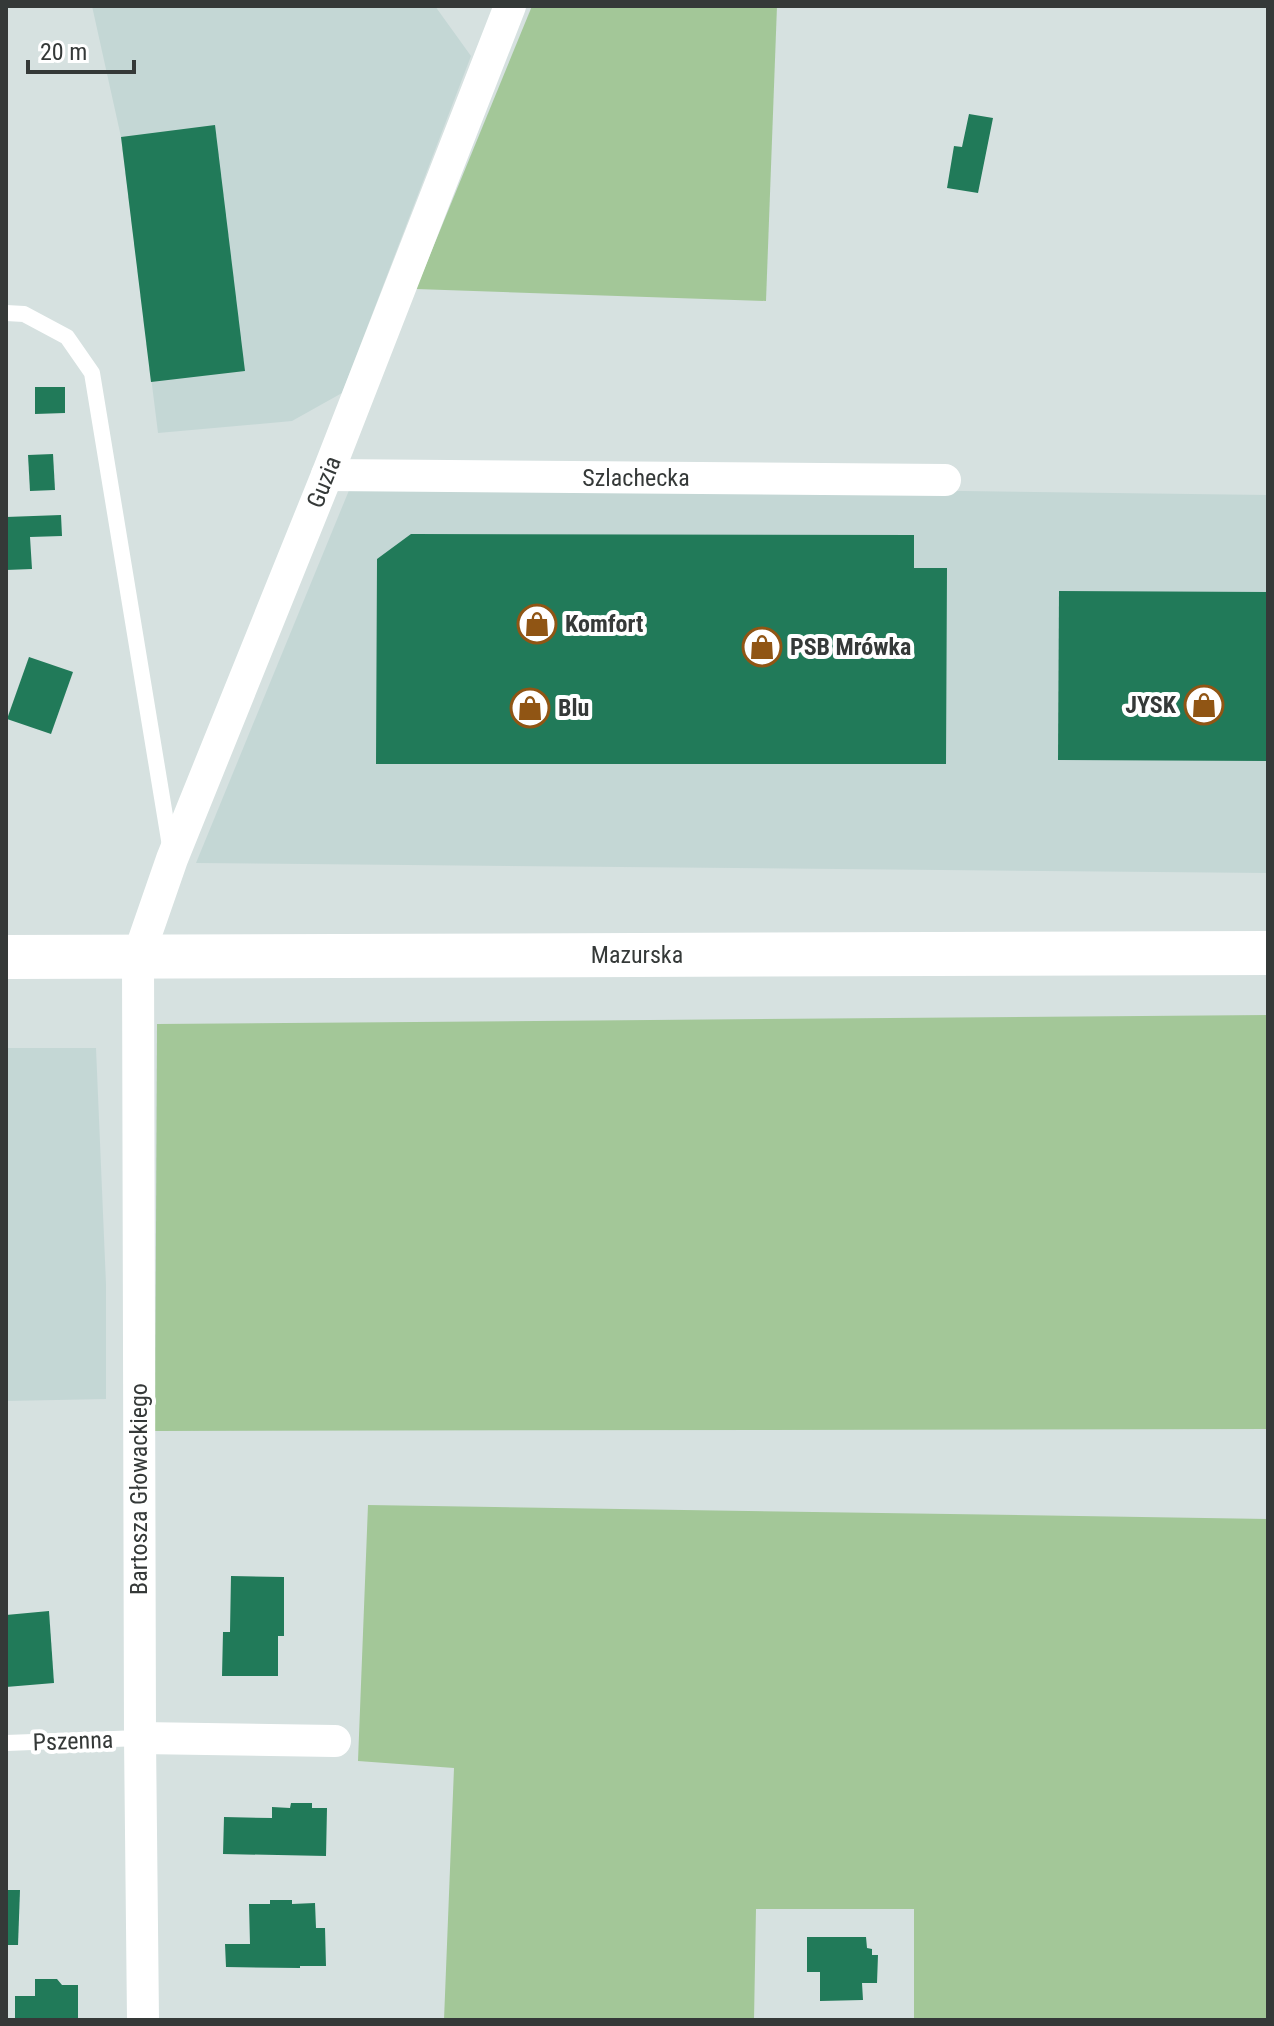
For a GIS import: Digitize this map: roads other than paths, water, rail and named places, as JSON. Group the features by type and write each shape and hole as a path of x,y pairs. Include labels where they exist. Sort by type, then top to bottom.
{"main road":[{"name":"Mazurska","path":"6,957 1268,953"}],"street":[{"name":"Guzia","path":"138,957 172,859 327,475 510,6"},
{"name":"Szlachecka","path":"327,475 945,480"},
{"name":"Bartosza Głowackiego","path":"138,957 143,2020"},
{"path":"140,1738 335,1741"}],"lane":[{"path":"6,313 24,314 67,337 92,373 172,859"},
{"name":"Pszenna","path":"6,1743 140,1738"}],"place":[{"name":"Komfort","path":"537,624"},
{"name":"PSB Mrówka","path":"762,647"},
{"name":"JYSK","path":"1204,705"},
{"name":"Blu","path":"530,708"}]}
